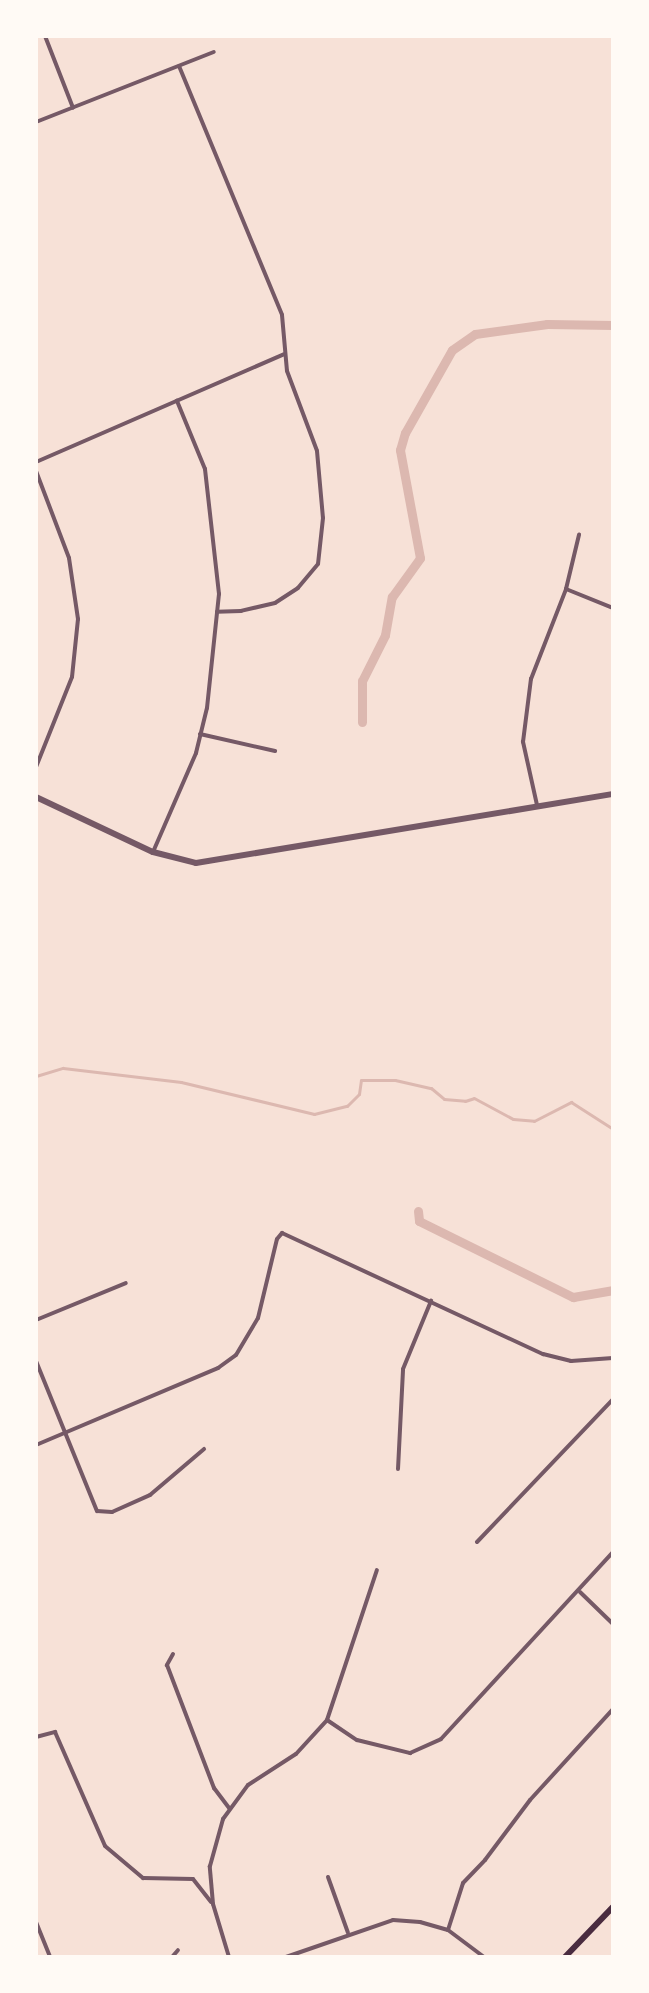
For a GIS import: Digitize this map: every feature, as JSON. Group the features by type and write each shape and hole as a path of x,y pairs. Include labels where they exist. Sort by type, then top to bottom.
{"main road":[{"path":"565,1957 613,1907"}],"street":[{"path":"45,36 73,108"},
{"path":"36,122 214,52"},
{"path":"179,66 282,315 284,354 317,451 323,518 318,564 298,588 275,603 241,611 217,612"},
{"path":"36,462 284,354"},
{"path":"153,852 200,734 207,708 219,594 205,469 177,401"},
{"path":"36,471 69,558 78,619 72,677 36,767"},
{"path":"537,805 523,742 531,679 566,589 579,535"},
{"path":"566,589 613,608"},
{"path":"200,734 275,751"},
{"path":"36,797 153,852 196,863 613,794"},
{"path":"36,1445 218,1368 236,1355 258,1318 277,1239 282,1233 543,1354 571,1361 613,1358"},
{"path":"36,1320 126,1283"},
{"path":"398,1469 403,1369 431,1300"},
{"path":"36,1361 97,1511 112,1512 150,1495 204,1449"},
{"path":"477,1542 613,1399"},
{"path":"327,1720 357,1740 410,1753 441,1739 580,1592 613,1552"},
{"path":"229,1957 213,1904 210,1866 223,1819 248,1785 296,1754 327,1720 377,1570"},
{"path":"580,1592 613,1624"},
{"path":"173,1654 167,1665 214,1788 230,1809"},
{"path":"448,1930 463,1883 485,1860 530,1800 613,1709"},
{"path":"36,1737 55,1732 105,1846 143,1878 193,1879 213,1904"},
{"path":"328,1877 348,1933"},
{"path":"286,1957 348,1933 393,1920 420,1922 448,1930 484,1957"},
{"path":"36,1922 50,1957"},
{"path":"172,1957 178,1950"}],"waterway":[{"path":"362,722 362,681 385,635 392,597 420,558 400,450 405,433 452,350 475,334 547,324 613,325"},
{"path":"36,1076 63,1068 181,1082 314,1114 347,1106 359,1094 361,1080 395,1080 431,1088 444,1099 465,1101 474,1098 513,1119 534,1121 571,1102 613,1129"},
{"path":"418,1211 419,1221 573,1297 613,1290"}]}
